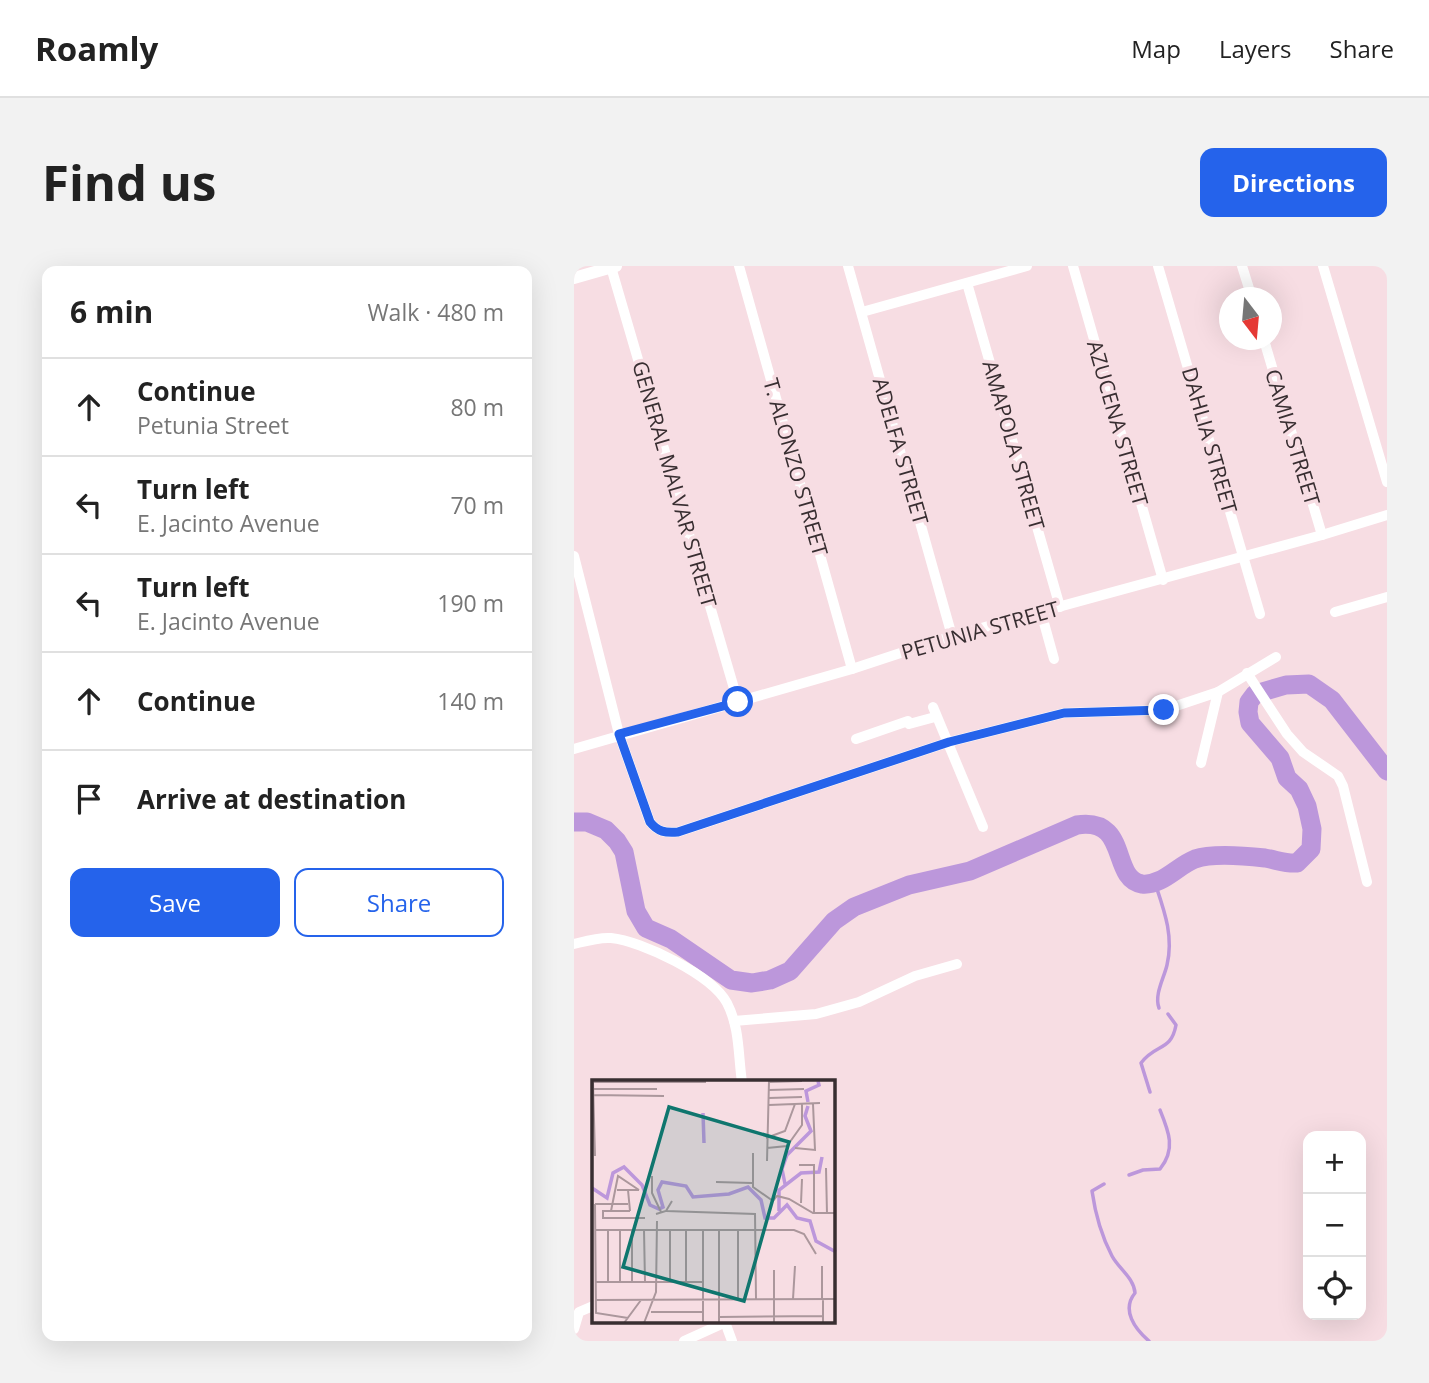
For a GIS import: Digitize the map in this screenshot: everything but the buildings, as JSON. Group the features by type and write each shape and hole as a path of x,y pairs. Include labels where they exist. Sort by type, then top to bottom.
{"street":[{"name":"T. ALONZO STREET","path":"739,266 852,669"},
{"name":"ADELFA STREET","path":"848,266 953,636"},
{"path":"862,312 1027,266"},
{"name":"AZUCENA STREET","path":"1073,266 1163,580"},
{"name":"DAHLIA STREET","path":"1158,266 1261,614"},
{"path":"1242,266 1249,287"},
{"path":"1323,266 1387,482"},
{"path":"574,278 613,267"},
{"name":"GENERAL MALVAR STREET","path":"613,267 738,702"},
{"name":"AMAPOLA STREET","path":"967,283 1060,607"},
{"name":"CAMIA STREET","path":"1267,350 1322,535"},
{"name":"PETUNIA STREET","path":"574,749 852,669 953,636 1163,580 1387,515"},
{"path":"574,556 619,734 650,822 657,830 667,833 678,832 949,742 1064,713 1164,710 1217,692 1276,657"},
{"path":"1335,612 1387,597"},
{"path":"1041,612 1054,659"},
{"path":"1247,673 1296,745 1338,776 1343,786 1367,882"},
{"path":"1201,763 1217,692"},
{"path":"856,738 908,721 909,724 934,712 983,827"},
{"path":"574,944 610,938 625,941 658,953 715,987 726,1002 734,1021 742,1080"},
{"path":"734,1021 816,1014 859,1002 915,976 957,964"},
{"path":"574,1329 579,1312 592,1306"},
{"path":"684,1341 722,1324"},
{"path":"727,1324 732,1341"}],"waterway":[{"path":"574,822 587,822 606,830 617,841 624,852 636,911 646,928 671,939 731,980 752,983 770,980 790,971 834,921 854,907 909,885 970,871 1077,825 1094,825 1105,830 1112,839 1126,872 1132,880 1142,884 1156,882 1188,862 1202,857 1239,856 1297,863 1311,849 1312,829 1307,806 1299,789 1287,778 1280,758 1250,723 1249,702 1255,694 1286,685 1309,684 1332,700 1387,771"},
{"path":"1155,883 1167,923 1169,944 1167,965 1159,992 1159,1008"},
{"path":"1150,1092 1141,1063 1171,1040 1176,1025 1168,1014"},
{"path":"1129,1175 1143,1170 1160,1169 1165,1162 1169,1140 1160,1110"},
{"path":"1104,1184 1092,1191 1099,1224 1112,1256 1134,1288 1130,1312 1139,1331 1149,1341"}],"route":[{"path":"738,702 619,734 650,822 657,830 678,832 949,742 1064,713 1164,710"}]}
